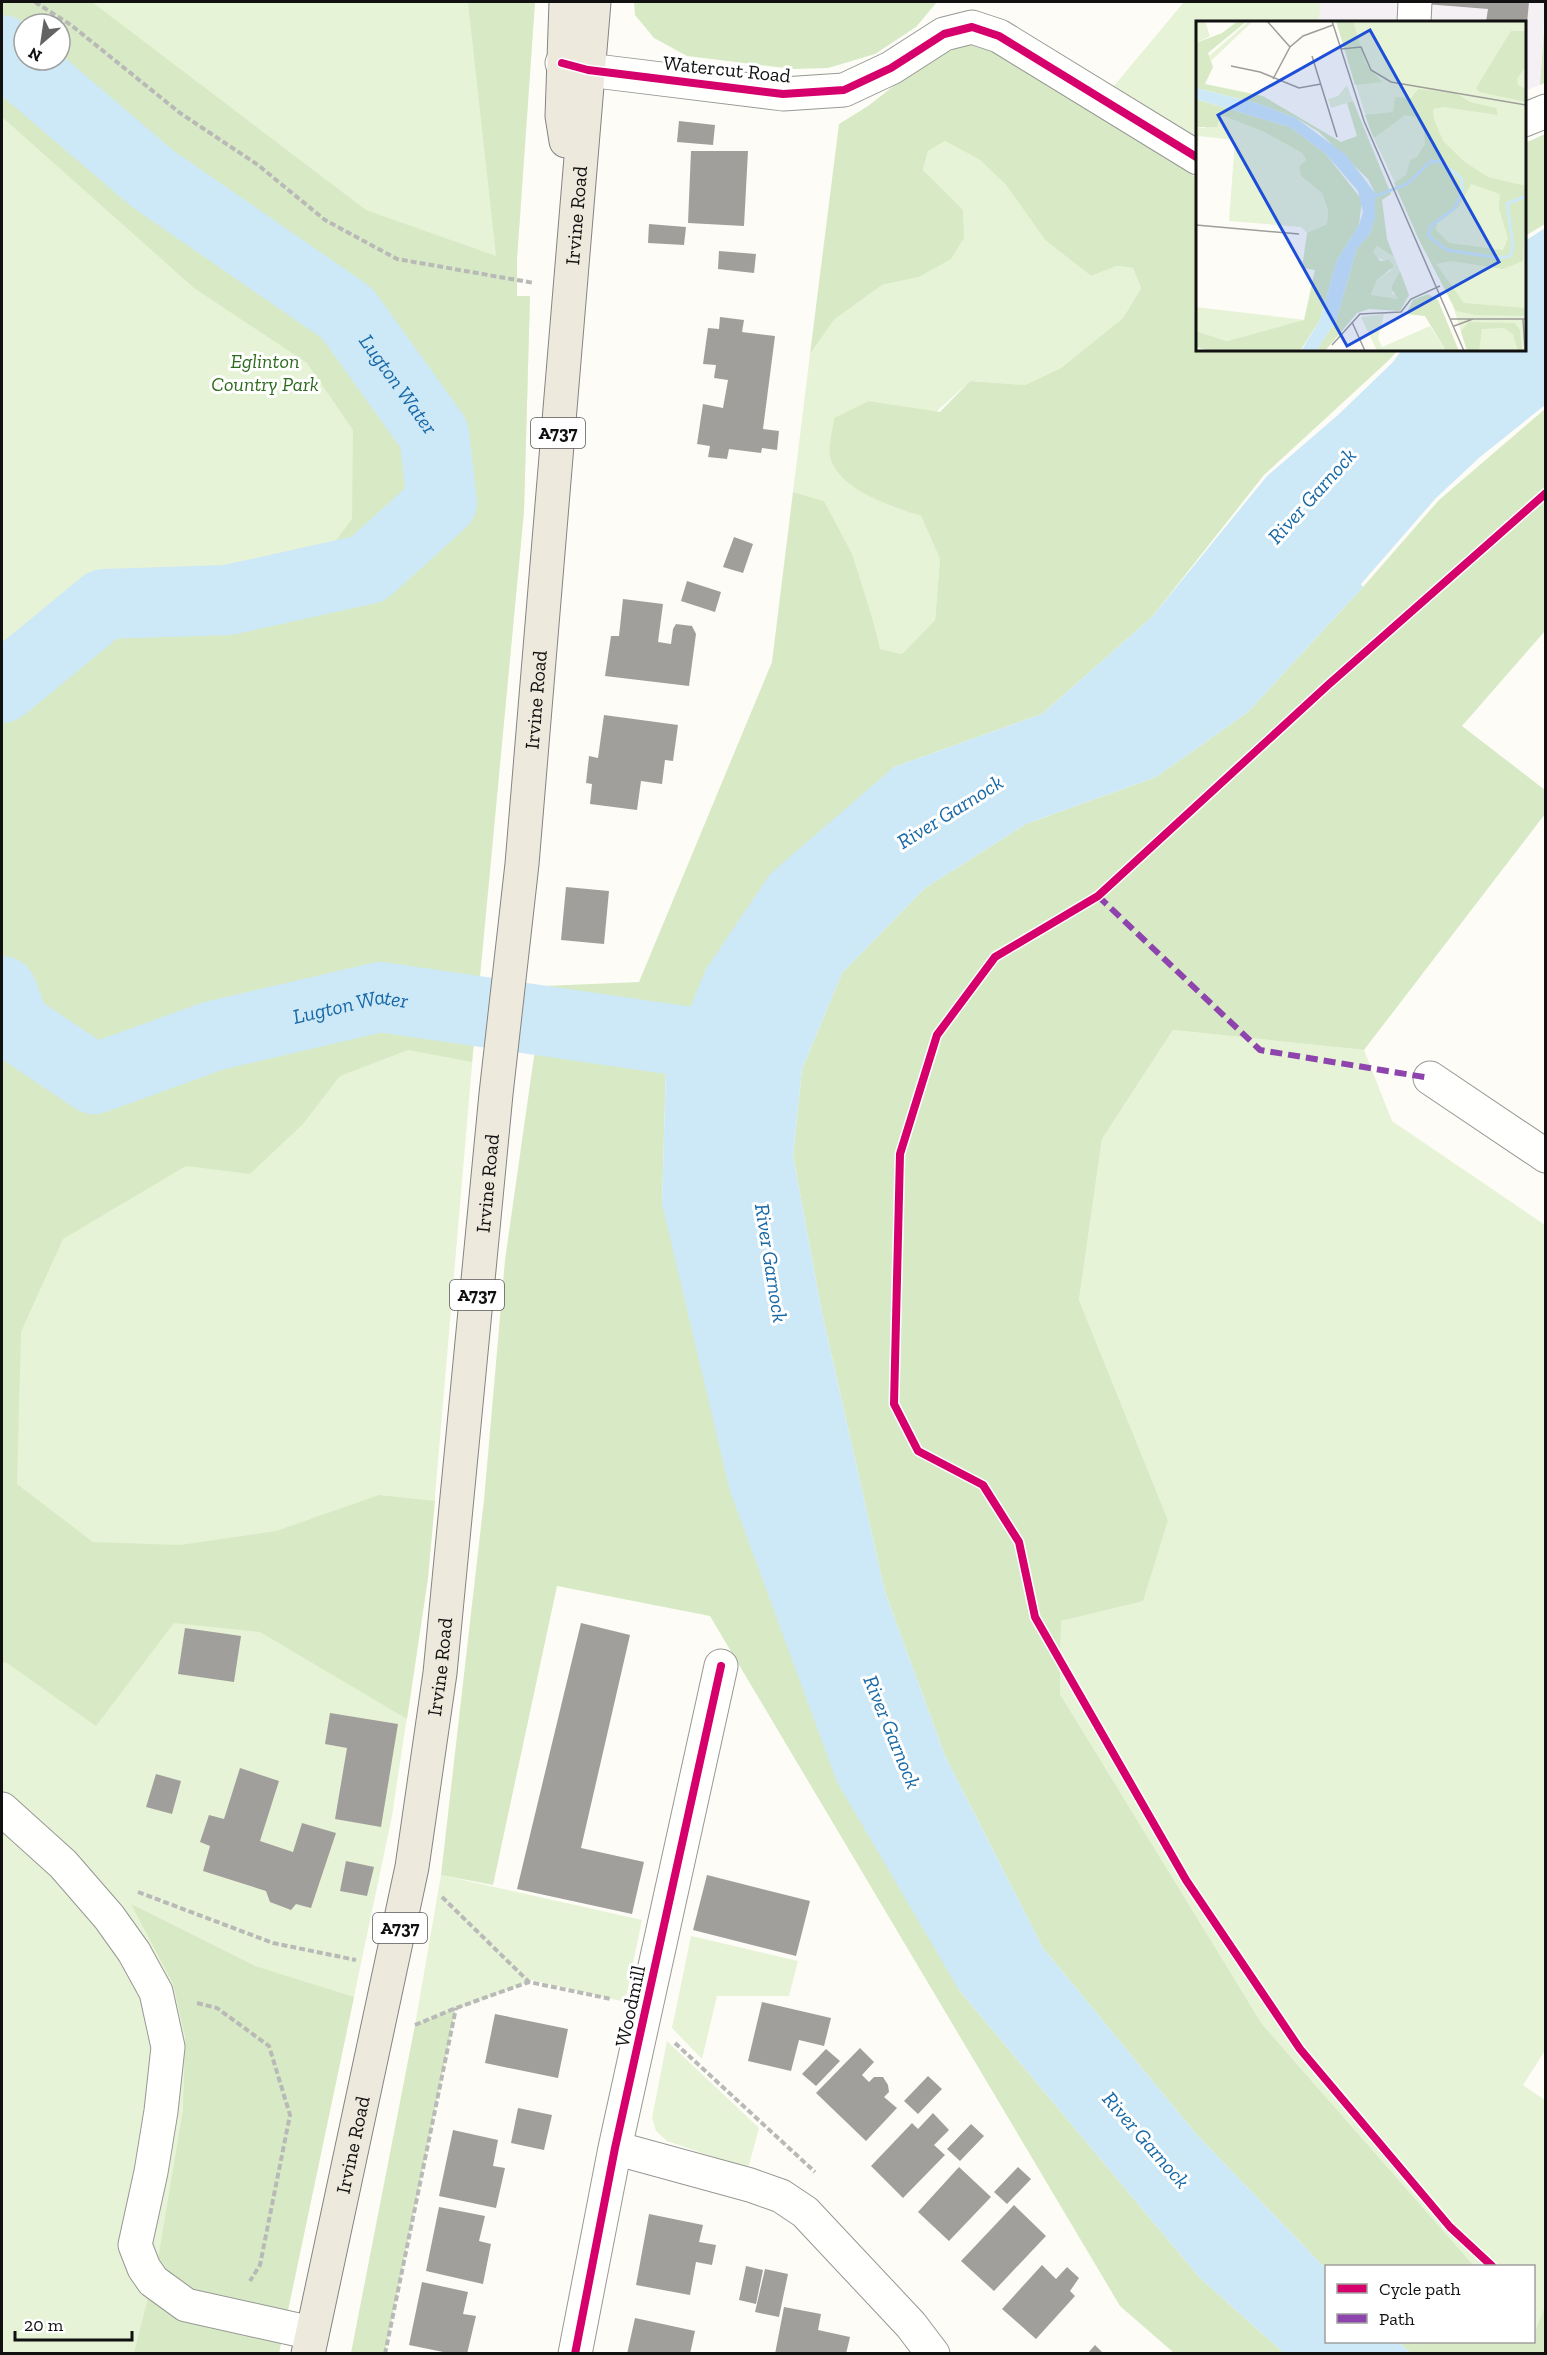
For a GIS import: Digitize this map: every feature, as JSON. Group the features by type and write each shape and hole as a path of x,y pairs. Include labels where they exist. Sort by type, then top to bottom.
{"main road":[{"path":"566,2 575,67"},
{"name":"Irvine Road","path":"310,2343 377,2040 412,1867 440,1673 496,1094 522,864 576,208 575,67 594,2"}],"street":[{"path":"1414,21 1415,2"},
{"name":"Watercut Road","path":"575,67 783,94 844,90 891,68 944,34 972,27 999,36 1196,157"},
{"path":"1526,119 1545,111"},
{"path":"1430,1078 1545,1156"},
{"name":"Woodmill","path":"575,2354 615,2148 721,1666"},
{"path":"2,1809 63,1864 109,1917 134,1952 156,1992 168,2047 151,2172 135,2245 144,2268 153,2281 186,2306 229,2316 310,2343"},
{"path":"615,2148 750,2185 781,2196 805,2212 910,2325 933,2354"}],"path":[{"path":"35,2 71,25 180,112 258,165 325,220 397,259 570,289"},
{"path":"412,1867 529,1982 646,2012 830,2184 805,2212"},
{"path":"129,1889 273,1943 392,1967"},
{"path":"377,2040 456,2007 529,1982"},
{"path":"156,1992 217,2008 269,2046 290,2115 260,2265 229,2316"},
{"path":"385,2354 456,2007"}],"shaded area":[{"path":"1321,2 1545,2 1540,85 1526,91 1526,21 1319,21"}],"green space":[{"name":"Eglinton Country Park","path":"2,2 535,2 517,259 517,296 530,296 524,511 481,960 428,1578 392,1816 279,2353 2,2354"},
{"path":"2,2 92,2 366,210 496,256 468,2 535,2 517,259 517,296 530,296 524,511 472,1062 408,1050 340,1076 303,1124 250,1174 186,1166 63,1239 21,1332 17,1484 93,1542 180,1545 276,1531 379,1495 435,1501 428,1578 407,1719 260,1632 174,1623 96,1726 7,1663 2,1662 2,642 81,590 192,584 316,567 352,519 353,430 307,363 194,288 2,117"},
{"path":"634,2 937,2 916,27 875,54 828,68 793,69 687,56 654,38 635,15"},
{"path":"1184,2 1321,2 1319,21 1196,21 1196,137 1113,87"},
{"path":"1545,15 1545,83 1540,85"},
{"path":"976,41 1032,67 1196,177 1196,351 1397,351 1264,475 1152,617 1042,714 894,767 666,1067 662,1204 959,1990 1200,2278 1284,2353 1174,2353 1120,2306 710,1616 557,1586 493,1885 441,1875 484,1500 505,1260 544,986 639,982 772,662 793,492 824,501 852,554 880,649 902,654 935,620 940,559 921,516 867,495 843,478 834,468 830,456 830,442 834,418 869,401 940,412 970,381 1025,385 1061,368 1123,318 1141,288 1133,268 1117,266 1091,276 1045,240 1006,185 980,160 945,141 928,151 923,170 963,210 964,238 951,259 919,277 882,285 834,320 810,354 839,124 868,106 928,59"},
{"path":"1545,134 1545,224 1526,235 1526,143"},
{"path":"945,141 980,160 1006,185 1045,240 1091,276 1117,266 1133,268 1141,288 1123,318 1061,368 1025,385 970,381 936,412 869,401 884,503 921,516 940,559 935,620 902,654 879,649 872,617 824,501 793,492 810,354 834,320 882,285 919,277 932,180 923,170 928,151"},
{"path":"1545,409 1545,631 1462,726 1545,790 1545,814 1364,1050 1173,1030 1102,1139 1079,1300 1168,1520 1143,1601 1061,1621 1060,1694 1262,2024 1473,2265 1325,2265 1325,2268 1197,2135 1043,1948 945,1756 885,1592 822,1313 793,1156 802,1069 842,973 925,888 1026,824 1156,777 1248,712 1439,500"},
{"path":"1173,1030 1364,1050 1392,1121 1545,1225 1546,2049 1523,2085 1546,2101 1546,2307 1535,2331 1535,2265 1473,2265 1262,2024 1060,1694 1061,1621 1142,1600 1168,1520 1079,1300 1102,1139"},
{"path":"441,1875 642,1920 625,2002 527,1979 529,1982 415,2025"},
{"path":"131,1904 255,1966 354,1997 279,2353 134,2353 158,2259 183,2110 185,2036 173,1984"},
{"path":"691,1936 798,1961 789,1996 717,1996 702,2059 672,2028"},
{"path":"456,2008 385,2353 351,2353 415,2025"},
{"path":"667,2041 759,2128 748,2169 667,2141 656,2131 652,2118"},
{"path":"1545,2307 1545,2353 1411,2353 1399,2343 1535,2343 1535,2331"}],"water":[{"name":"River Garnock","path":"1545,228 1545,405 1480,457 1436,498 1361,584 1363,587 1248,712 1156,777 1026,824 925,888 842,973 802,1069 793,1156 822,1313 885,1592 945,1756 1043,1948 1197,2135 1325,2268 1325,2343 1399,2343 1411,2353 1284,2353 1200,2278 959,1990 837,1782 730,1491 662,1204 666,1067 706,969 770,874 894,767 1042,714 1152,617 1267,476 1338,415 1392,363 1401,351 1526,351 1526,240"}],"building":[{"path":"1425,2 1529,2 1526,34 1526,21 1486,21 1488,9 1425,4"},
{"path":"679,121 715,125 713,145 677,142"},
{"path":"691,151 748,151 744,226 688,223"},
{"path":"649,224 686,227 684,245 648,243"},
{"path":"719,251 756,254 754,273 718,269"},
{"path":"720,317 744,320 742,332 775,336 763,429 779,431 777,450 762,448 761,453 729,449 727,459 708,457 710,446 697,444 703,404 723,408 728,380 714,378 716,365 703,364 708,328 719,329"},
{"path":"734,537 753,544 743,573 723,567"},
{"path":"687,581 721,592 715,612 681,601"},
{"path":"623,599 663,604 658,642 671,644 676,624 692,626 696,634 689,686 605,676 611,636 619,636"},
{"path":"604,715 678,725 673,761 665,760 662,784 641,781 637,810 590,804 592,784 586,783 589,756 598,758"},
{"path":"566,887 609,891 604,944 561,940"},
{"path":"581,1623 630,1635 581,1848 644,1862 632,1914 517,1889"},
{"path":"185,1628 241,1636 234,1682 178,1674"},
{"path":"330,1713 398,1724 381,1827 335,1819 347,1748 325,1744"},
{"path":"240,1768 279,1781 260,1841 293,1852 302,1823 336,1833 311,1908 296,1904 291,1910 270,1902 266,1891 203,1871 210,1846 200,1842 209,1815 224,1819"},
{"path":"156,1774 181,1781 172,1814 146,1807"},
{"path":"346,1861 374,1867 367,1896 340,1891"},
{"path":"707,1875 810,1901 796,1956 693,1930"},
{"path":"762,2002 831,2018 824,2046 799,2040 791,2071 748,2061"},
{"path":"495,2014 568,2029 558,2078 485,2063"},
{"path":"860,2048 874,2062 862,2075 869,2082 874,2077 883,2077 889,2092 884,2097 897,2108 866,2141 816,2093"},
{"path":"826,2049 840,2061 816,2086 802,2074"},
{"path":"928,2076 942,2089 918,2114 904,2101"},
{"path":"518,2108 552,2115 544,2150 511,2143"},
{"path":"933,2113 949,2130 934,2145 945,2155 903,2198 871,2166 912,2123 918,2129"},
{"path":"971,2124 984,2136 960,2161 947,2149"},
{"path":"453,2130 498,2140 493,2166 505,2168 496,2208 439,2196"},
{"path":"959,2167 991,2197 949,2241 918,2212"},
{"path":"1018,2167 1031,2179 1007,2204 994,2192"},
{"path":"1014,2205 1046,2236 994,2291 961,2261"},
{"path":"439,2207 485,2216 479,2241 491,2244 483,2284 426,2271"},
{"path":"649,2214 703,2225 699,2242 716,2245 712,2265 696,2262 690,2295 636,2285"},
{"path":"1042,2265 1056,2279 1067,2267 1079,2278 1070,2291 1075,2296 1036,2339 1002,2309"},
{"path":"746,2266 763,2270 756,2304 739,2300"},
{"path":"765,2269 788,2274 779,2317 755,2312"},
{"path":"422,2282 468,2292 463,2314 476,2316 467,2354 453,2354 409,2345"},
{"path":"784,2307 821,2314 818,2330 850,2337 846,2354 775,2354"},
{"path":"635,2318 695,2331 690,2354 627,2354"},
{"path":"1095,2345 1104,2354 1087,2354"}],"waterway":[{"name":"Lugton Water","path":"2,50 153,179 347,313 434,434 442,502 368,569 228,600 104,604 2,688"},
{"name":"Lugton Water","path":"2,991 15,1026 94,1079 213,1036 380,997 745,1050"}],"marked path":[{"path":"1098,896 1260,1050 1430,1078"}],"cycle path":[{"path":"562,63 588,70 783,94 844,90 891,68 944,34 972,27 999,36 1196,157"},
{"path":"1491,2265 1450,2227 1300,2049 1186,1880 1035,1617 1019,1542 983,1485 918,1451 894,1404 900,1154 937,1035 995,957 1098,896 1328,685 1546,493"},
{"path":"575,2354 615,2148 721,1666"}]}
